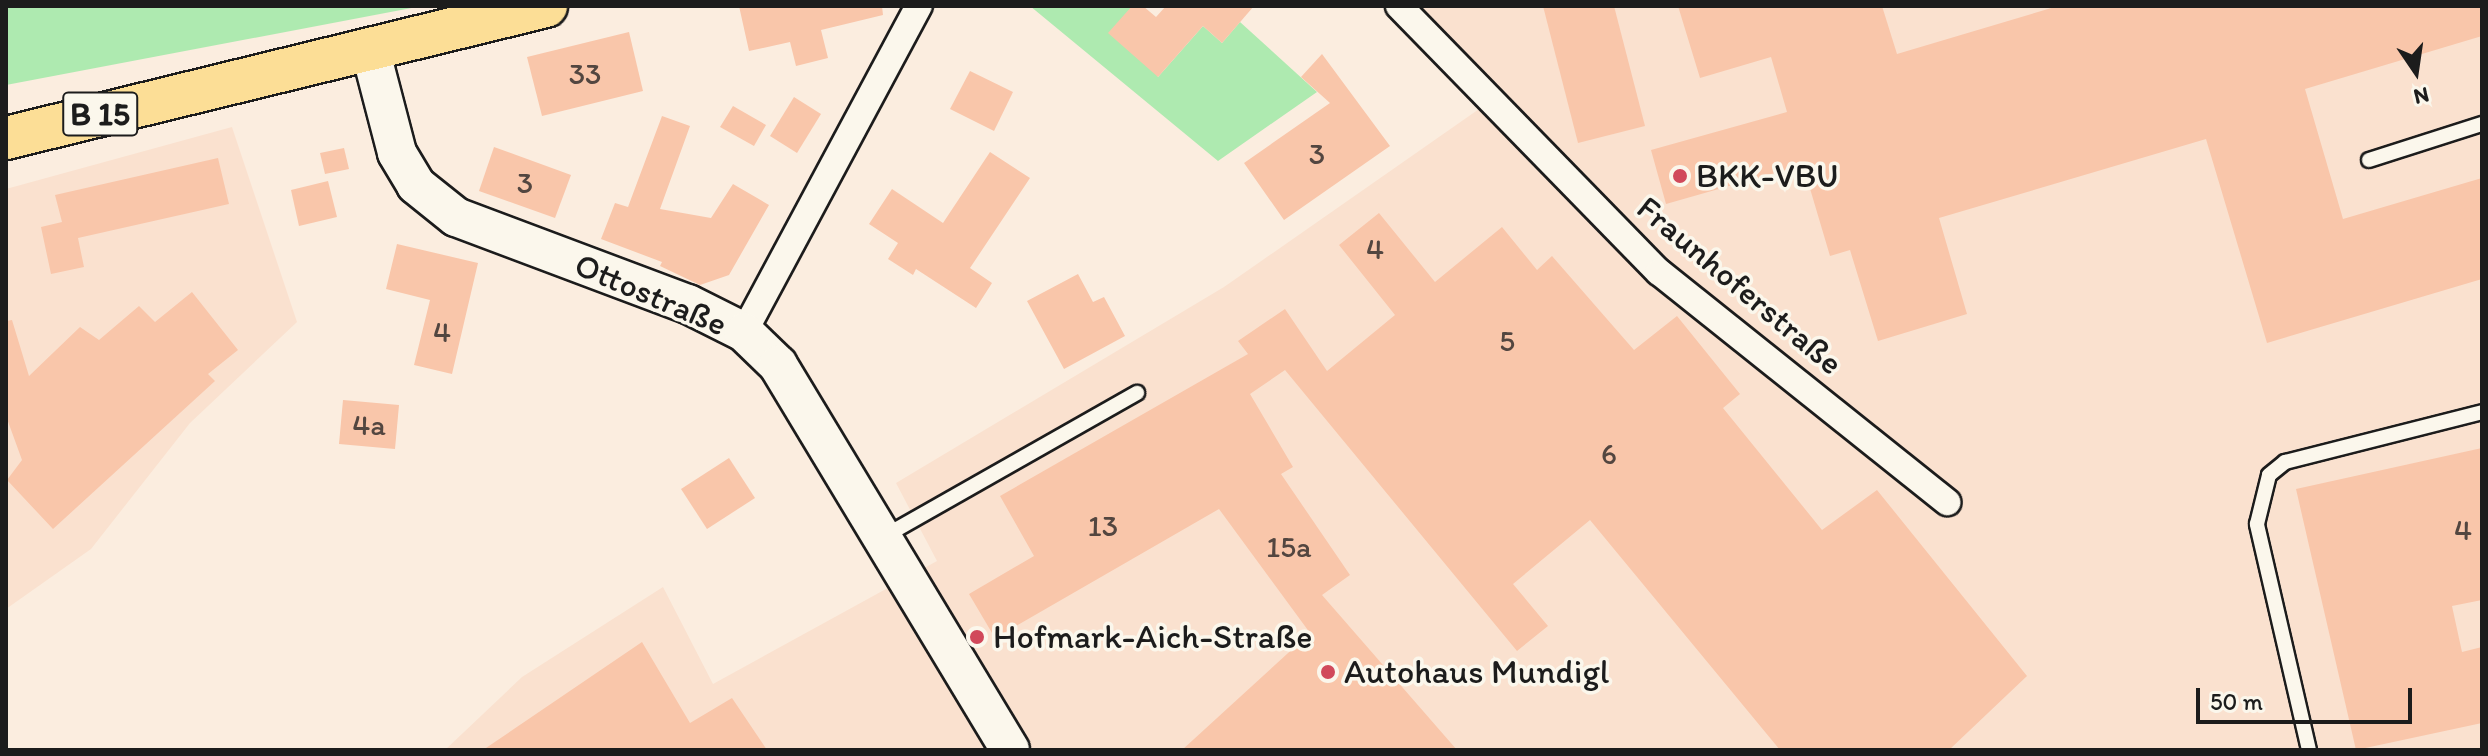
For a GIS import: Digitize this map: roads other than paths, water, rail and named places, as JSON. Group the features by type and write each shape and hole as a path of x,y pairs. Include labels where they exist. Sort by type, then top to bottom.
{"main road":[{"name":"B 15","path":"6,138 546,6"}],"street":[{"path":"744,332 919,6"},
{"name":"Fraunhoferstraße","path":"1399,6 1659,272 1947,502"},
{"name":"Ottostraße","path":"370,49 397,153 416,185 456,217 688,304 744,332 778,365 1010,750"}],"lane":[{"path":"2369,160 2482,124"},
{"path":"881,538 1137,393"},
{"path":"2309,750 2257,524 2269,475 2285,462 2482,412"}],"place":[{"name":"BKK-VBU","path":"1680,176"},
{"name":"Hofmark-Aich-Straße","path":"977,637"},
{"name":"Autohaus Mundigl","path":"1328,672"}]}
